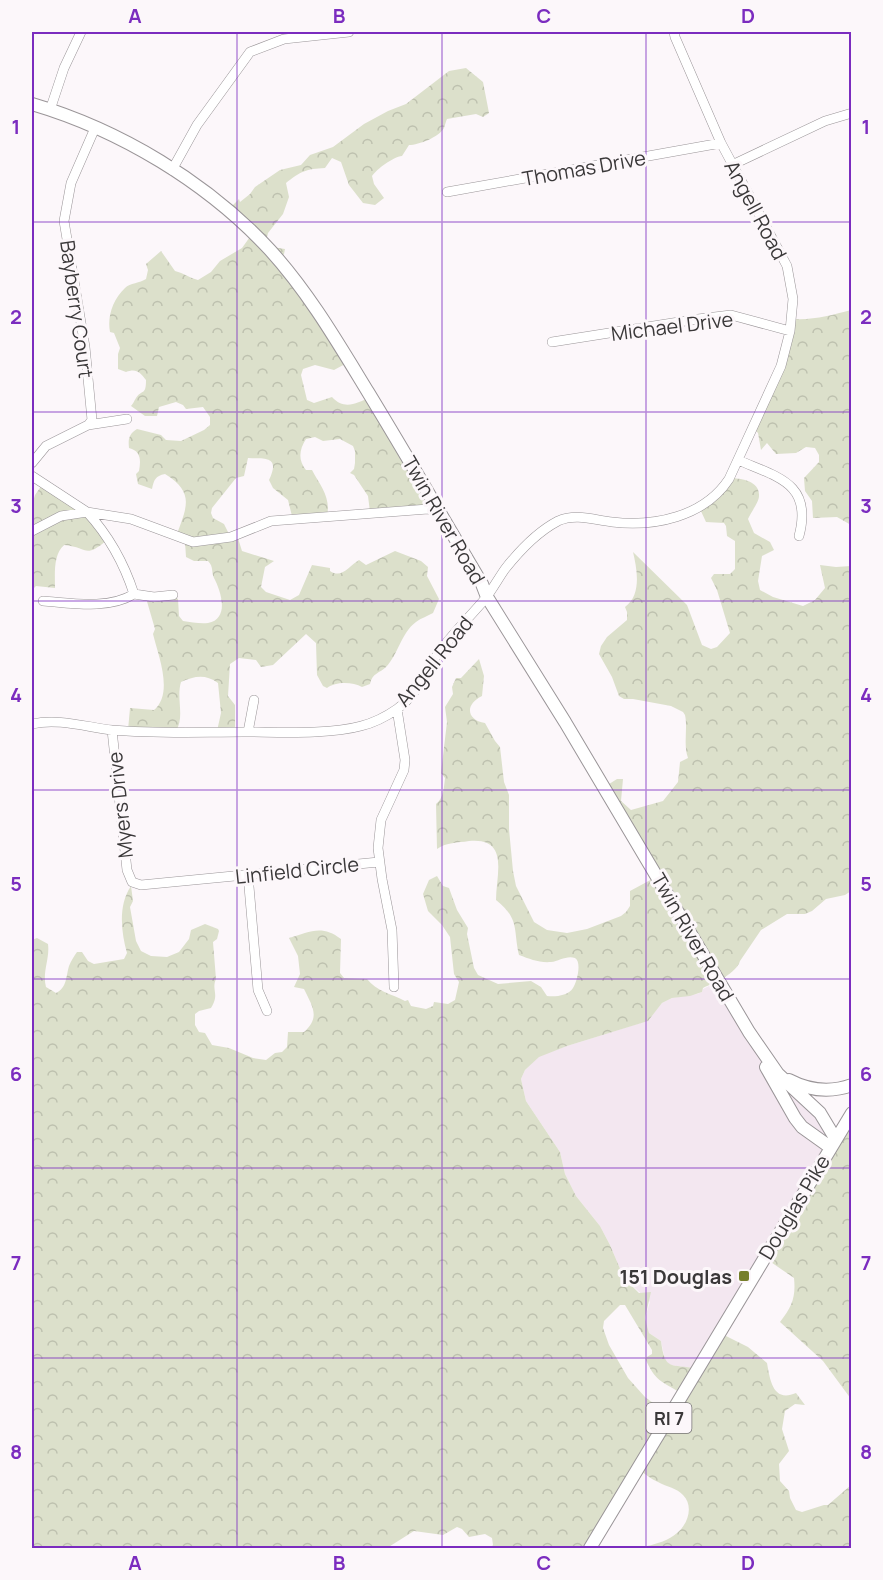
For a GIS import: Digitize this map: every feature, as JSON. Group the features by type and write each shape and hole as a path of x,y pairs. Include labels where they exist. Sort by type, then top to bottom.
{"main road":[{"name":"Twin River Road","path":"32,104 95,128 141,151 196,186 236,218 268,248 300,285 336,338 439,510 482,584 487,597 566,722 753,1038 778,1074 820,1113 832,1143"},
{"name":"Twin River Road","path":"753,1038 769,1073 795,1118 802,1127 832,1143"},
{"path":"778,1074 798,1085 814,1089 831,1091 852,1085"},
{"name":"Douglas Pike","path":"590,1548 852,1113"}],"street":[{"path":"50,110 64,68 81,32"},
{"path":"172,170 197,125 250,52 284,35 349,32"},
{"name":"Angell Road","path":"32,724 51,722 112,730 296,732 346,729 376,720 397,709 412,694 437,656 487,597 505,569 529,542 545,529 562,520 578,517 632,524 678,517 713,498 722,490 781,366 790,331 793,299 787,266 721,143 674,32"},
{"path":"732,165 809,128 852,112"},
{"name":"Bayberry Court","path":"88,425 92,420 85,347 64,221 71,183 95,128"},
{"name":"Thomas Drive","path":"447,192 721,143"},
{"name":"Michael Drive","path":"552,342 724,316 739,316 790,331"},
{"path":"32,463 46,446 88,425 127,419"},
{"path":"738,460 782,479 790,485 802,508 799,536"},
{"path":"32,476 87,512 118,554 134,594"},
{"path":"32,531 62,516 87,512 131,519 193,542 231,537 271,521 439,510"},
{"path":"42,601 104,603 134,594 154,597 173,595"},
{"path":"248,732 254,700"},
{"name":"Linfield Circle","path":"130,880 134,884 141,885 379,862 378,832 381,820 404,770 405,760 397,709"},
{"name":"Myers Drive","path":"112,730 124,856 130,880"},
{"path":"379,862 392,930 394,987"},
{"path":"248,875 258,990 267,1011"}],"shaded area":[{"path":"715,983 757,1046 834,1135 697,1369 670,1365 665,1360 661,1341 649,1333 645,1318 650,1302 624,1278 600,1226 576,1196 565,1174 560,1152 526,1101 521,1079 525,1070 539,1056 647,1021 662,1003 672,998 697,994"}],"green space":[{"path":"466,68 483,82 489,113 483,117 476,114 447,119 444,128 438,134 423,142 409,145 402,156 381,167 372,176 374,184 384,198 375,205 363,203 349,185 341,162 332,158 325,168 300,173 286,183 289,197 283,214 268,233 265,246 285,249 284,254 278,260 347,363 334,370 315,365 303,369 301,375 307,400 314,403 332,397 346,405 370,397 435,505 370,512 368,496 354,475 350,473 355,463 353,446 340,439 323,441 315,437 306,439 301,451 301,459 306,470 312,470 324,492 328,504 327,517 293,520 288,500 273,488 269,480 272,462 260,458 248,458 244,476 236,478 212,508 211,513 213,518 224,524 230,536 237,535 242,551 274,561 265,567 261,587 266,592 290,600 299,595 312,565 330,568 330,571 338,574 359,560 366,565 395,551 421,561 428,567 427,576 439,599 433,613 411,627 390,662 374,675 370,684 362,687 344,683 327,688 323,686 317,675 316,643 306,634 273,665 261,667 256,660 239,658 230,664 228,696 235,705 235,729 217,731 221,713 218,683 209,678 200,677 181,682 180,720 176,731 128,730 130,708 154,710 163,694 163,673 153,634 155,629 146,598 172,595 178,599 179,616 183,621 199,623 215,620 219,616 222,604 210,563 194,561 186,557 185,542 176,537 186,502 181,488 165,474 156,479 152,489 138,484 136,474 139,471 139,456 136,451 129,448 129,439 137,429 161,435 166,440 181,441 204,430 210,425 210,417 203,407 186,409 176,402 159,407 157,416 145,416 131,406 144,390 146,380 138,372 118,369 120,348 109,326 114,303 127,286 146,279 148,270 146,264 161,251 175,271 198,280 211,272 220,261 242,248 252,234 228,210 239,199 240,202 255,187 280,170 301,165 310,155 333,147 364,124 406,104 449,71"},
{"path":"851,310 851,525 837,517 813,518 812,501 805,491 804,478 819,462 819,455 815,448 806,447 796,453 776,454 767,443 761,450 758,433 753,428 794,319 816,318"},
{"path":"733,478 750,482 757,487 759,498 748,519 754,533 770,542 774,550 762,556 758,581 760,590 773,597 803,606 815,600 825,588 820,565 851,566 851,891 845,895 826,899 805,914 787,914 761,930 738,966 724,977 703,988 702,992 672,998 662,1003 648,1021 539,1057 525,1070 521,1079 526,1101 560,1152 565,1174 576,1196 600,1226 624,1278 639,1293 651,1292 645,1318 649,1333 661,1341 667,1362 675,1366 697,1369 720,1333 748,1347 767,1363 771,1383 778,1392 782,1395 796,1393 805,1405 795,1404 785,1411 782,1429 789,1451 779,1464 780,1481 789,1491 796,1510 802,1512 828,1505 851,1485 851,1548 647,1548 677,1533 687,1520 689,1509 681,1493 661,1484 638,1469 590,1548 491,1548 492,1538 485,1534 469,1537 457,1527 443,1535 414,1531 387,1548 32,1548 32,940 37,938 48,944 45,981 46,987 56,993 64,985 69,966 77,952 82,952 88,961 94,964 124,959 127,953 122,928 122,910 131,886 133,901 130,907 136,941 141,951 151,956 167,957 179,952 189,939 191,930 205,924 218,929 217,939 213,942 215,999 211,1008 195,1014 195,1025 199,1032 205,1033 212,1045 266,1060 287,1047 288,1032 304,1032 314,1016 304,989 294,987 300,974 298,956 289,938 315,931 334,934 341,939 340,973 344,978 367,979 380,989 405,1001 408,1000 411,1006 426,1009 433,1006 434,1002 448,1004 455,1000 459,982 454,974 450,937 428,911 423,894 429,880 437,876 443,886 449,888 457,910 468,928 467,934 474,968 478,975 498,984 531,981 541,987 547,996 568,993 573,988 577,977 578,964 575,958 569,957 547,962 519,955 512,919 496,900 498,860 496,851 491,845 482,841 469,841 448,844 437,849 436,804 442,795 445,778 441,773 447,722 445,707 453,694 452,687 456,678 461,678 479,659 484,676 482,696 476,699 470,711 474,719 485,723 500,747 504,782 509,795 513,871 516,886 534,922 547,930 567,933 587,929 621,916 630,906 630,891 656,877 606,786 617,779 623,779 621,801 631,810 663,801 678,782 680,762 688,758 686,720 683,712 671,706 624,699 619,696 612,677 599,654 607,637 627,620 625,607 634,596 637,581 633,552 687,605 702,645 711,649 717,647 730,633 711,578 714,574 730,574 735,569 735,541 727,536 724,523 706,522 700,509","holes":["620,1305 625,1305 652,1350 652,1354 645,1358 652,1371 659,1380 681,1393 669,1415 645,1397 628,1378 609,1345 603,1328 604,1321"]},
{"path":"44,482 84,512 106,541 89,551 64,545 56,559 55,588 36,586 32,590 32,505 35,495"},
{"path":"851,1113 851,1399 823,1361 780,1322 792,1302 794,1278 765,1258"}],"place":[{"name":"151 Douglas","path":"744,1276"}]}
